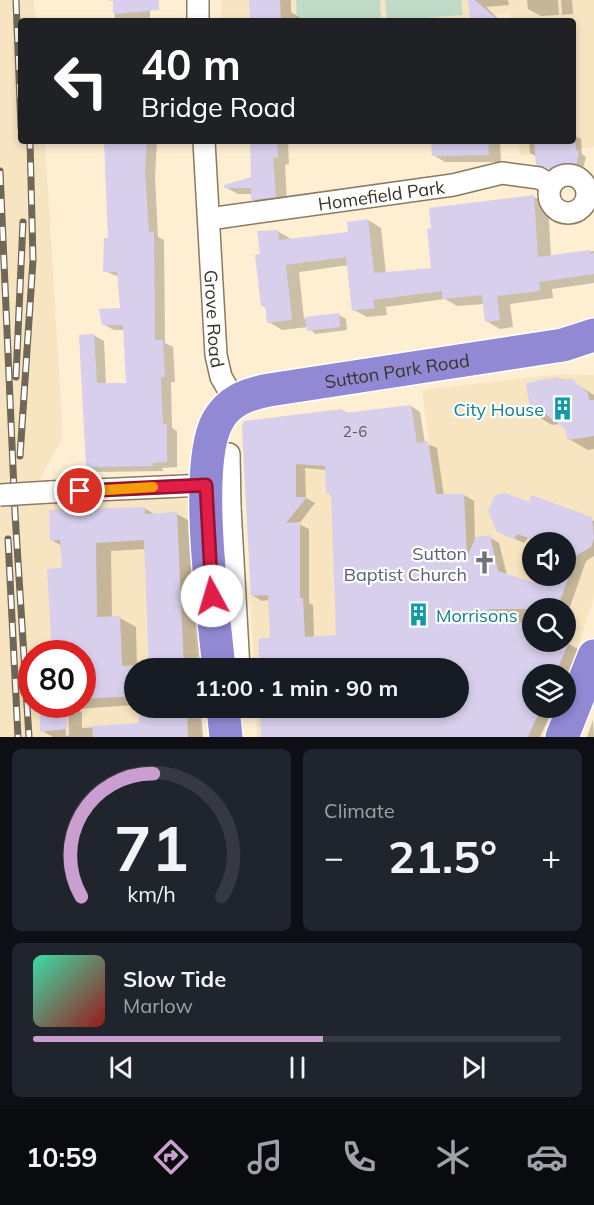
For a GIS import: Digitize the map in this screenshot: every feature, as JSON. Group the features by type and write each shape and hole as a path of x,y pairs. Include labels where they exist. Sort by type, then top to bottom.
{"highway":[{"name":"Sutton Park Road","path":"235,401 250,394 269,390 579,350 594,335"},
{"path":"228,655 208,557 206,485 216,423 235,401"},
{"path":"562,737 594,656"},
{"path":"224,718 226,737"}],"street":[{"path":"198,0 198,18"},
{"name":"Grove Road","path":"204,144 216,354 221,377 235,401"},
{"name":"Homefield Park","path":"209,219 453,185 502,173 539,178 551,185"},
{"path":"228,655 229,454"},
{"path":"0,495 206,485 230,507"},
{"path":"234,737 239,718"}],"shaded area":[{"path":"0,0 34,0 36,18 18,18 18,144 45,144 63,437 38,483 41,503 151,497 189,500 196,658 124,658 124,718 200,718 201,737 0,737"},
{"path":"221,0 594,0 594,147 520,156 519,144 576,144 576,18 511,18 510,13 464,18 222,18"},
{"path":"561,374 594,375 594,598 573,664 522,664 522,718 555,718 548,737 257,737 256,718 469,718 469,658 253,658 242,427 244,421 325,466 326,494 436,492 422,390"}],"green space":[{"path":"296,0 380,0 381,18 297,18"},
{"path":"385,0 461,0 463,15 387,18"}],"building":[{"path":"113,0 159,0 159,10 113,14"},
{"path":"249,0 280,0 281,18 250,18"},
{"path":"468,0 475,0 496,18 470,18"},
{"path":"104,144 147,144 145,170 149,232 154,232 155,340 163,340 165,377 161,377 163,424 167,424 167,462 153,463 153,466 86,467 79,335 94,334 97,383 126,383 123,325 102,325 99,309 120,308 117,272 103,272 104,238 108,238"},
{"path":"250,144 277,144 278,157 273,158 276,197 251,200 251,188 224,188 224,185 251,177"},
{"path":"431,144 488,144 489,155 432,156"},
{"path":"534,144 575,144 576,151 579,151 576,166 549,169 536,165"},
{"path":"534,195 538,257 590,250 590,254 594,253 594,274 539,282 540,291 497,296 500,320 485,322 482,295 442,299 442,291 373,300 375,308 352,311 346,257 286,265 292,320 267,323 265,305 261,306 255,255 260,254 257,231 278,230 279,240 348,232 347,222 368,219 374,273 431,268 427,229 431,228 429,208"},
{"path":"339,313 340,327 307,331 305,317"},
{"name":"City House","path":"559,377 560,380 572,379 588,393 589,400 594,400 594,436 568,440 565,429 544,413 531,414 526,383"},
{"path":"411,405 417,443 428,441 436,494 464,494 467,557 476,537 490,535 498,571 522,579 522,586 565,586 561,598 522,598 522,609 487,609 522,623 522,652 565,652 560,664 522,664 522,718 537,718 528,737 261,737 260,718 469,718 469,658 259,658 259,638 270,638 268,595 251,596 242,427 244,421 342,409 344,413","holes":["296,464 325,466 326,494 331,494 336,635 305,637 303,598 300,598 300,522 286,523 307,497 296,497"]},
{"path":"505,493 529,502 531,495 592,517 594,538 591,547 576,556 576,532 522,532 522,536 518,534 513,539 497,532 488,511 495,495"},
{"path":"145,507 145,514 177,512 184,658 149,658 144,540 96,543 97,617 120,616 124,697 96,698 96,640 51,640 47,569 62,568 60,540 50,541 49,510"},
{"path":"40,718 67,718 67,729 40,732"},
{"path":"139,718 187,718 188,737 93,737 92,726 139,723"}],"railway":[{"path":"16,0 18,51"},
{"path":"20,456 33,260 30,144"},
{"path":"0,171 15,513 29,737"},
{"path":"16,377 23,222"},
{"path":"8,539 18,737"}],"slow traffic":[{"path":"106,490 153,487"}],"place":[{"name":"City House","path":"562,409"},
{"name":"Sutton Baptist Church","path":"485,563"},
{"name":"Morrisons","path":"418,615"}],"route":[{"path":"80,491 206,485 208,557 212,596"}]}
